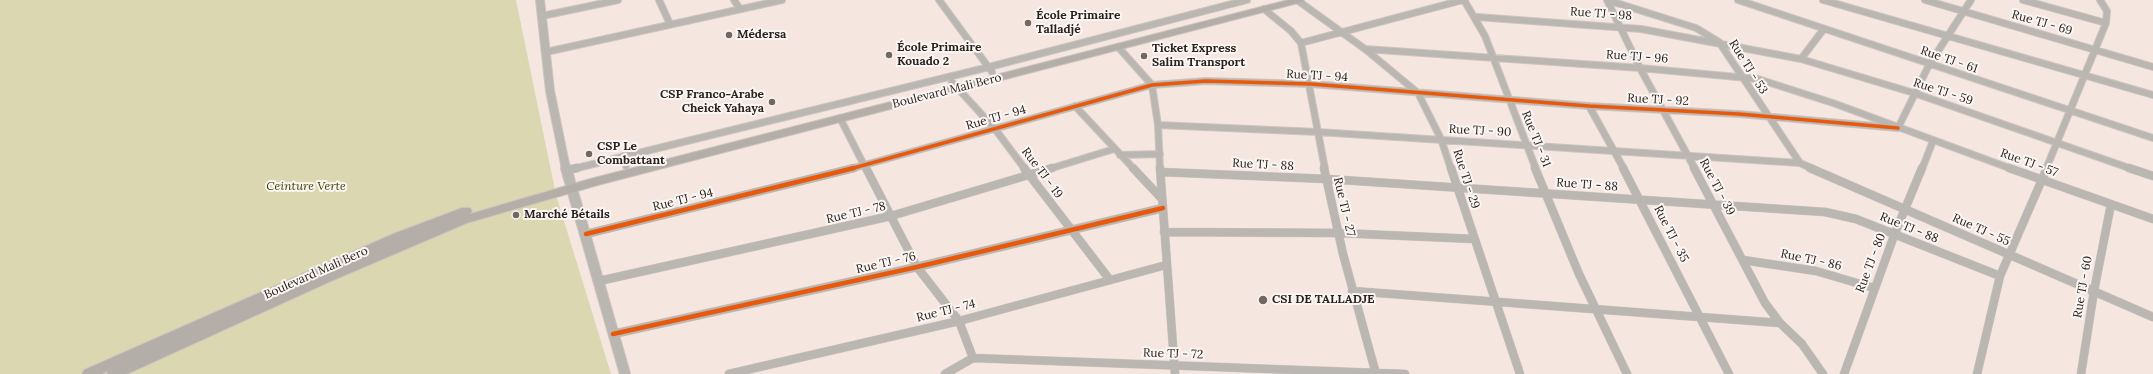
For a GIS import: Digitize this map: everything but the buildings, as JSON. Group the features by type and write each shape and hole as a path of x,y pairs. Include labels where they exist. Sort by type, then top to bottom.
{"main road":[{"name":"Boulevard Mali Bero","path":"595,178 840,118 955,85 990,70 1115,42 1274,0"},
{"name":"Boulevard Mali Bero","path":"595,178 625,161 1119,48 1298,0"},
{"path":"549,190 569,180 595,178"},
{"name":"Boulevard Mali Bero","path":"89,374 429,224 509,197 549,190"},
{"name":"Boulevard Mali Bero","path":"114,374 398,247 463,220 549,190"}],"street":[{"path":"540,0 550,91 569,180 586,234 612,334 625,374"},
{"path":"542,16 618,0"},
{"path":"659,0 670,24"},
{"path":"734,0 740,9"},
{"path":"546,52 782,0"},
{"path":"939,0 990,70"},
{"path":"569,180 625,161 990,70 1247,0"},
{"name":"Rue TJ - 29","path":"1298,0 1366,49 1418,93 1430,114 1441,139 1494,302 1520,374"},
{"path":"1301,43 1464,0"},
{"name":"Rue TJ - 31","path":"1464,0 1477,17 1508,100 1546,194 1594,308 1627,374"},
{"name":"Rue TJ - 39","path":"1607,0 1618,26 1715,205 1765,303 1780,323 1802,344 1823,374"},
{"name":"Rue TJ - 53","path":"1607,0 1696,28 1722,44 1767,116 1800,163"},
{"name":"Rue TJ - 61","path":"1738,0 2069,112 2153,138"},
{"path":"1823,0 1947,37 2153,95"},
{"name":"Rue TJ - 69","path":"1925,0 2153,67"},
{"path":"1898,128 1929,65 1971,0"},
{"path":"2023,0 2106,23"},
{"path":"1977,374 2000,276 2008,254 2058,142 2083,76 2106,23 2106,11 2100,0"},
{"name":"Rue TJ - 27","path":"1264,8 1291,31 1301,43 1327,179 1352,291 1376,373"},
{"name":"Rue TJ - 98","path":"1477,17 1618,26 1656,31 1722,44"},
{"path":"1801,59 1823,30"},
{"name":"Rue TJ - 59","path":"1722,44 1801,59 1914,93 2153,176"},
{"path":"1119,48 1152,85 1158,125 1166,265 1175,370"},
{"name":"Rue TJ - 96","path":"1366,49 1741,76 1772,82 1898,128"},
{"name":"Rue TJ - 94","path":"586,234 864,165 1152,85 1206,81 1310,84 1418,93"},
{"name":"Rue TJ - 19","path":"955,85 994,129 1110,280"},
{"name":"Rue TJ - 92","path":"1418,93 1589,106 1767,116 1898,128"},
{"path":"1075,106 1162,199"},
{"name":"Rue TJ - 35","path":"1589,106 1641,200 1729,374"},
{"path":"840,118 917,267 959,321 973,358 945,374"},
{"name":"Rue TJ - 90","path":"1158,125 1318,132 1526,144 1800,163"},
{"name":"Rue TJ - 57","path":"1898,128 2153,219"},
{"name":"Rue TJ - 80","path":"1844,374 1895,233 1933,141"},
{"name":"Rue TJ - 78","path":"599,281 891,216 1114,149"},
{"path":"1120,155 1160,154"},
{"name":"Rue TJ - 55","path":"1800,163 2153,317"},
{"name":"Rue TJ - 88","path":"1160,172 1327,179 1837,214 1895,233 2000,276"},
{"name":"Rue TJ - 60","path":"2081,374 2094,291 2111,204"},
{"name":"Rue TJ - 76","path":"612,334 917,267 1163,208"},
{"path":"1164,232 1339,233 1474,239"},
{"name":"Rue TJ - 86","path":"1743,260 1816,271 1874,288"},
{"name":"Rue TJ - 74","path":"729,374 959,321 1166,265"},
{"path":"1352,291 1780,323"},
{"name":"Rue TJ - 72","path":"973,358 1175,370 1405,374"}],"green space":[{"name":"Ceinture Verte","path":"0,0 516,0 556,195 611,374 0,374"}],"cycle path":[{"path":"586,234 864,165 1152,85 1206,81 1311,84 1589,106 1739,114 1898,128"},
{"path":"613,334 917,267 1163,208"}],"place":[{"name":"École Primaire Talladjé","path":"1028,23"},
{"name":"Médersa","path":"729,35"},
{"name":"École Primaire Kouado 2","path":"889,55"},
{"name":"Ticket Express Salim Transport","path":"1144,56"},
{"name":"CSP Franco-Arabe Cheick Yahaya","path":"772,102"},
{"name":"CSP Le Combattant","path":"589,154"},
{"name":"Marché Bétails","path":"516,215"},
{"name":"CSI DE TALLADJE","path":"1263,300"}]}
